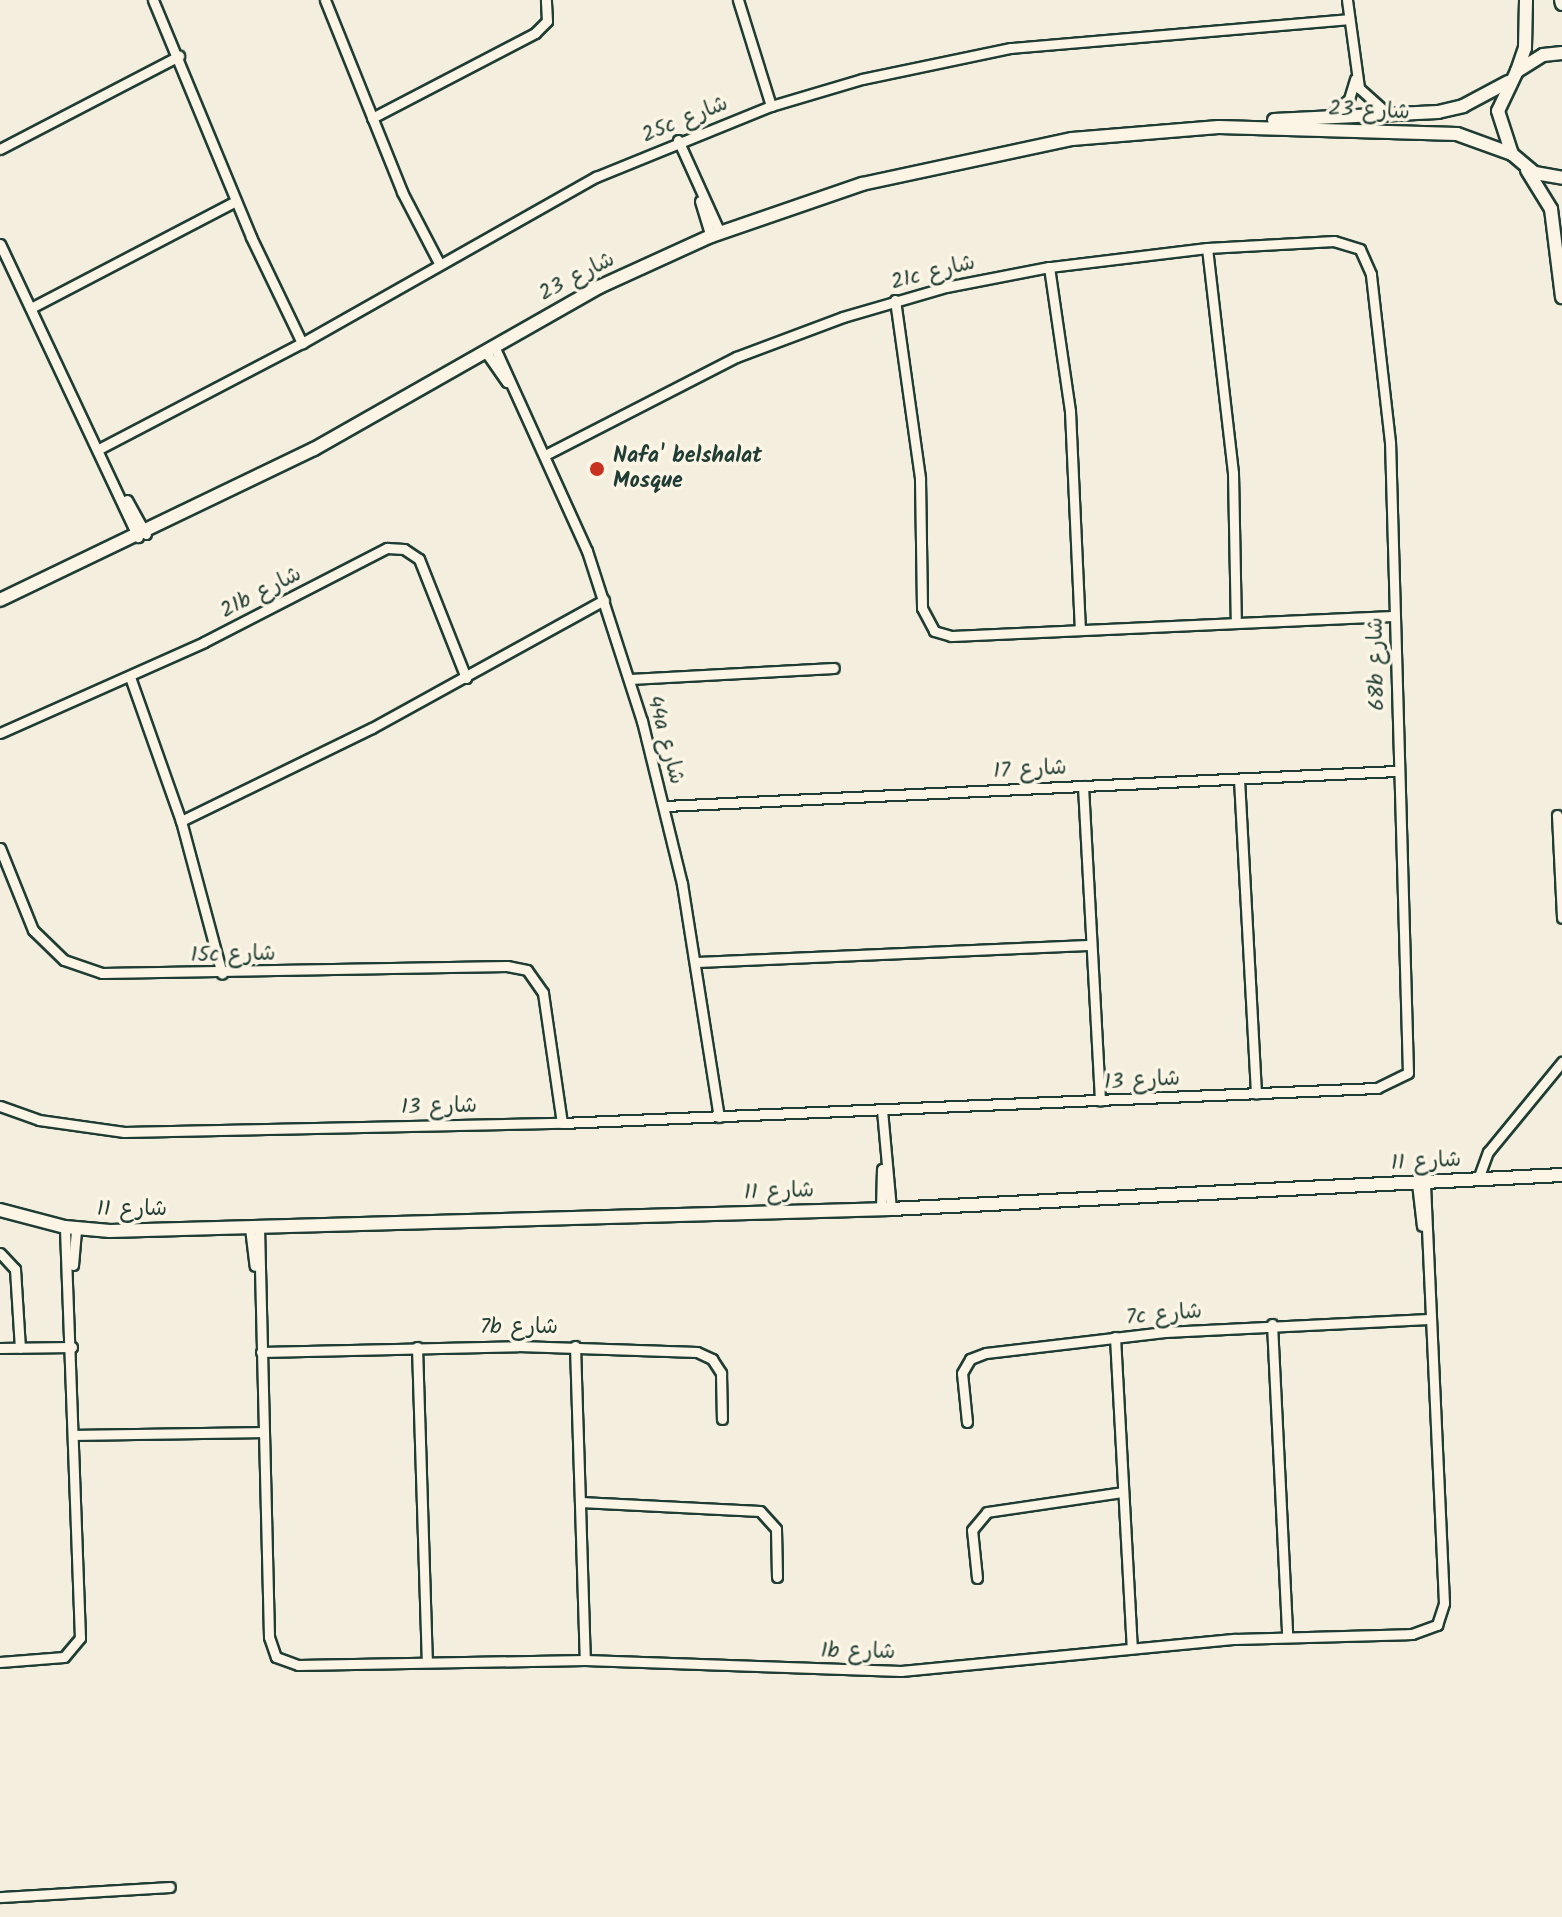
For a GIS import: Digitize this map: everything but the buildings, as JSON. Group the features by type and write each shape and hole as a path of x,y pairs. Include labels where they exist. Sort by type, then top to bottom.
{"street":[{"path":"153,0 179,56 236,201 302,343"},
{"path":"325,0 372,118 439,263"},
{"path":"372,118 535,33 547,21 546,0"},
{"path":"738,0 771,106"},
{"path":"1347,0 1355,76 1366,99 1387,113"},
{"path":"1517,71 1525,48 1526,0"},
{"name":"25c شارع","path":"99,449 302,343 529,211 678,140 771,106 862,79 1011,48 1349,19"},
{"path":"1562,53 1543,55 1517,71 1508,82 1499,126 1512,154 1551,209 1562,297"},
{"path":"0,149 179,56"},
{"path":"1332,114 1349,99 1355,76"},
{"name":"شارع 23","path":"0,600 142,536 318,447 599,287 715,234 862,184 963,159 1131,132 1463,106 1508,82"},
{"name":"شارع 23","path":"1219,127 1457,134 1512,154"},
{"path":"678,140 715,234"},
{"path":"1522,165 1562,178"},
{"path":"31,308 236,201"},
{"name":"21c شارع","path":"545,455 736,357 895,300 1049,267 1207,248 1334,241 1360,249"},
{"path":"0,244 142,536"},
{"path":"1207,248 1233,473 1236,623"},
{"name":"68b شارع","path":"1360,249 1369,265 1384,370 1397,771 1411,1057 1402,1079"},
{"path":"1049,267 1070,411 1080,630"},
{"path":"895,300 915,419 922,608 927,625 951,636 1394,616"},
{"name":"44a شارع","path":"490,348 545,455 604,600 630,679 665,806 696,962 719,1117"},
{"name":"21b شارع","path":"0,733 130,677 396,547 412,553 423,567 466,678"},
{"path":"181,821 466,678 604,600"},
{"path":"630,679 834,668"},
{"path":"130,677 181,821 222,974"},
{"name":"شارع 17","path":"665,806 1397,771"},
{"path":"1239,779 1256,1094"},
{"path":"1083,786 1089,945 1100,1101"},
{"path":"1557,815 1562,918"},
{"name":"15c شارع","path":"0,848 20,910 64,960 102,973 222,974 507,966 535,976 545,1002 562,1123"},
{"path":"696,962 1089,945"},
{"path":"1478,1179 1488,1152 1562,1062"},
{"name":"شارع 13","path":"0,1106 39,1120 124,1132 719,1117 1377,1088 1402,1079"},
{"path":"882,1110 886,1209"},
{"name":"شارع 11","path":"0,1210 71,1228 255,1227 886,1209 1562,1175"},
{"path":"1421,1182 1429,1319"},
{"path":"75,1435 263,1432 255,1227"},
{"path":"0,1662 56,1660 72,1653 81,1629 71,1228"},
{"path":"0,1253 15,1269 16,1325 10,1348 72,1347"},
{"name":"7c شارع","path":"967,1422 962,1373 978,1355 1115,1337 1272,1324 1429,1319"},
{"name":"1b شارع","path":"263,1432 269,1637 276,1657 298,1665 585,1660 901,1671 1287,1636 1412,1634 1437,1625 1444,1603 1429,1319"},
{"path":"1272,1324 1287,1636"},
{"path":"1115,1337 1132,1648"},
{"path":"575,1346 585,1660"},
{"name":"7b شارع","path":"261,1352 575,1346 705,1354 721,1373 722,1419"},
{"path":"417,1347 427,1661"},
{"path":"977,1578 972,1530 987,1512 1123,1492"},
{"path":"580,1502 760,1511 776,1529 777,1577"},
{"path":"0,1897 170,1887"}],"place":[{"name":"Nafa' belshalat Mosque","path":"597,469"}]}
